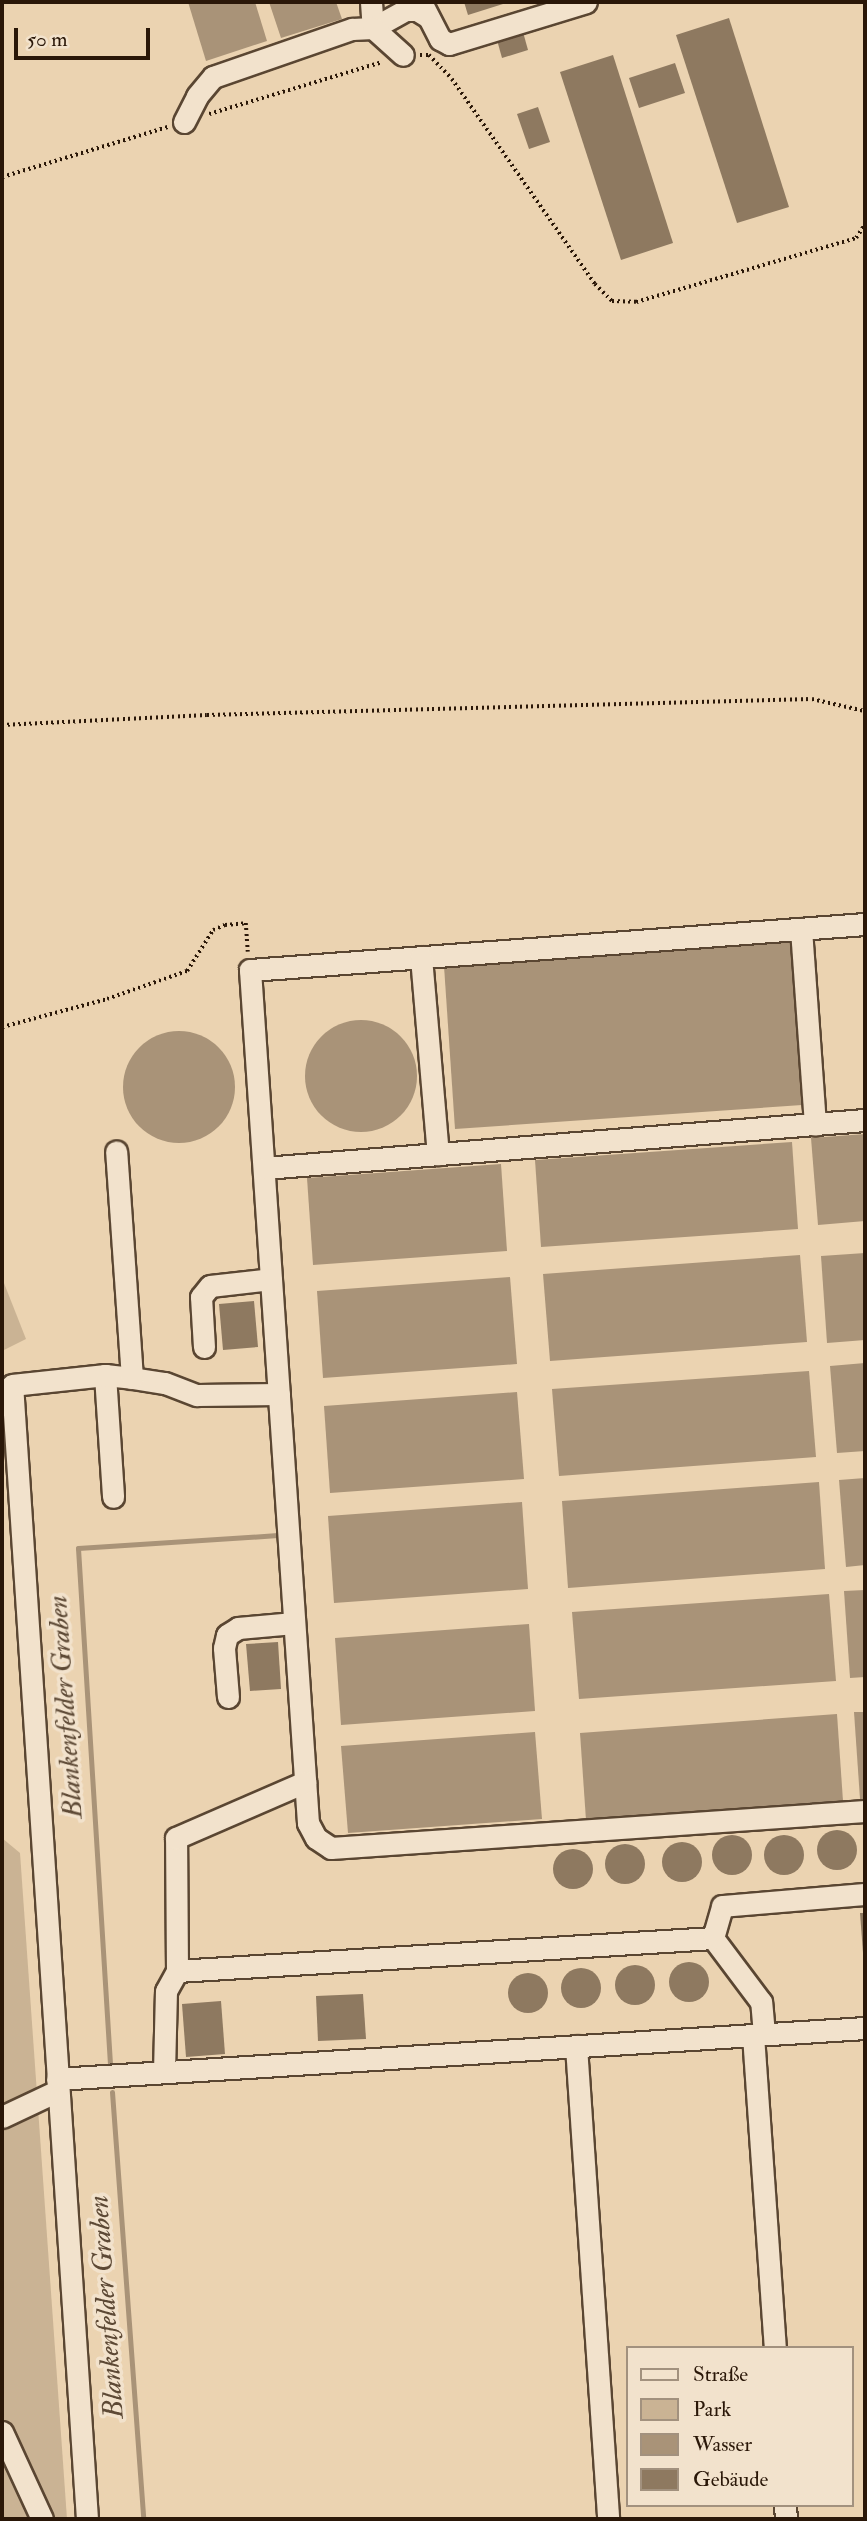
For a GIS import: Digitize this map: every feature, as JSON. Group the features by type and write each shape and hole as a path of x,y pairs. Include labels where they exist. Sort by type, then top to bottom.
{"lane":[{"path":"371,2 373,28 403,55"},
{"path":"184,122 197,96 213,77 352,29 373,28 406,10 424,9 440,39 449,44 586,2"},
{"path":"865,924 250,970 308,1823 316,1838 331,1848 865,1811"},
{"path":"800,929 815,1124"},
{"path":"421,957 438,1154"},
{"path":"264,1168 865,1120"},
{"path":"116,1152 132,1378"},
{"path":"204,1347 201,1297 210,1286 271,1279"},
{"path":"105,1376 113,1497"},
{"path":"87,2519 12,1385 105,1376 165,1383 197,1395 279,1394"},
{"path":"228,1697 224,1648 227,1635 238,1628 295,1623"},
{"path":"164,2072 166,1991 177,1971 176,1838 305,1782"},
{"path":"713,1938 722,1906 865,1894"},
{"path":"177,1971 713,1938"},
{"path":"713,1938 761,2002 758,2035 775,2346"},
{"path":"2,2117 57,2085 164,2072 865,2028"},
{"path":"576,2046 608,2519"},
{"path":"2,2432 41,2519"}],"path":[{"path":"2,177 403,55 429,55 452,79 595,284 612,301 636,302 856,238 865,224"},
{"path":"2,725 207,715 798,699 811,699 865,711"},
{"path":"2,1027 107,999 187,971 213,930 225,925 246,923 250,970"}],"green space":[{"path":"2,1278 26,1339 2,1351"},
{"path":"2,1838 20,1853 67,2519 2,2519"}],"water":[{"path":"188,2 255,2 267,41 206,61"},
{"path":"269,2 336,2 342,19 281,38"},
{"path":"790,942 802,1105 455,1129 444,966"},
{"path":"361,1020 383,1024 401,1036 413,1054 417,1076 413,1098 401,1116 383,1128 361,1132 339,1128 321,1116 309,1098 305,1076 309,1054 321,1036 339,1024"},
{"path":"179,1031 201,1035 219,1047 231,1065 235,1087 231,1109 219,1127 201,1139 179,1143 157,1139 139,1127 127,1109 123,1087 127,1065 139,1047 157,1035"},
{"path":"865,1134 865,1221 818,1225 811,1138"},
{"path":"792,1142 798,1229 541,1247 535,1160"},
{"path":"501,1164 507,1251 313,1265 307,1178"},
{"path":"865,1253 865,1340 827,1343 821,1256"},
{"path":"800,1255 807,1342 550,1361 543,1274"},
{"path":"510,1277 517,1364 323,1378 317,1291"},
{"path":"865,1363 865,1451 837,1453 830,1366"},
{"path":"809,1371 816,1457 559,1476 552,1389"},
{"path":"517,1392 524,1479 330,1493 324,1406"},
{"path":"865,1478 865,1565 846,1567 839,1480"},
{"path":"819,1482 825,1569 568,1588 562,1501"},
{"path":"522,1502 528,1589 334,1603 328,1516"},
{"path":"865,1590 865,1677 850,1678 844,1591"},
{"path":"829,1594 836,1681 579,1699 572,1612"},
{"path":"529,1624 535,1711 341,1725 335,1638"},
{"path":"854,1712 865,1712 865,1799 860,1799"},
{"path":"837,1714 843,1801 586,1820 580,1733"},
{"path":"535,1732 542,1819 348,1833 341,1746"}],"building":[{"path":"464,2 502,2 503,4 468,15"},
{"path":"729,18 789,207 737,223 676,35"},
{"path":"523,32 528,50 502,58 497,40"},
{"path":"613,55 673,243 621,260 560,72"},
{"path":"675,63 685,93 639,108 629,78"},
{"path":"538,107 550,142 529,149 517,114"},
{"path":"254,1301 258,1347 223,1350 219,1304"},
{"path":"278,1642 281,1689 250,1691 246,1644"},
{"path":"837,1830 845,1831 851,1836 856,1842 856,1858 851,1864 845,1869 837,1870 829,1869 823,1864 818,1858 817,1850 818,1842 823,1836 829,1831"},
{"path":"732,1835 740,1836 746,1841 751,1847 751,1863 746,1869 740,1874 732,1875 724,1874 718,1869 713,1863 712,1855 713,1847 718,1841 724,1836"},
{"path":"784,1835 792,1836 798,1841 803,1847 803,1863 798,1869 792,1874 784,1875 776,1874 770,1869 765,1863 764,1855 765,1847 770,1841 776,1836"},
{"path":"682,1842 690,1843 696,1848 701,1854 701,1870 696,1876 690,1881 682,1882 674,1881 668,1876 663,1870 662,1862 663,1854 668,1848 674,1843"},
{"path":"625,1844 633,1845 639,1850 644,1856 644,1872 639,1878 633,1883 625,1884 617,1883 611,1878 606,1872 605,1864 606,1856 611,1850 617,1845"},
{"path":"573,1849 581,1850 587,1855 592,1861 592,1877 587,1883 581,1888 573,1889 565,1888 559,1883 554,1877 553,1869 554,1861 559,1855 565,1850"},
{"path":"860,1913 865,1913 865,1953 863,1953"},
{"path":"689,1962 697,1963 703,1968 708,1974 708,1990 703,1996 697,2001 689,2002 681,2001 675,1996 670,1990 669,1982 670,1974 675,1968 681,1963"},
{"path":"635,1965 643,1966 649,1971 654,1977 654,1993 649,1999 643,2004 635,2005 627,2004 621,1999 616,1993 615,1985 616,1977 621,1971 627,1966"},
{"path":"581,1968 589,1969 595,1974 600,1980 600,1996 595,2002 589,2007 581,2008 573,2007 567,2002 562,1996 561,1988 562,1980 567,1974 573,1969"},
{"path":"528,1973 536,1974 542,1979 547,1985 547,2001 542,2007 536,2012 528,2013 520,2012 514,2007 509,2001 508,1993 509,1985 514,1979 520,1974"},
{"path":"363,1994 366,2039 318,2041 316,1996"},
{"path":"221,2001 225,2054 186,2057 182,2004"}],"waterway":[{"name":"Blankenfelder Graben","path":"110,2064 78,1548 278,1535"},
{"name":"Blankenfelder Graben","path":"112,2092 143,2519"}]}
